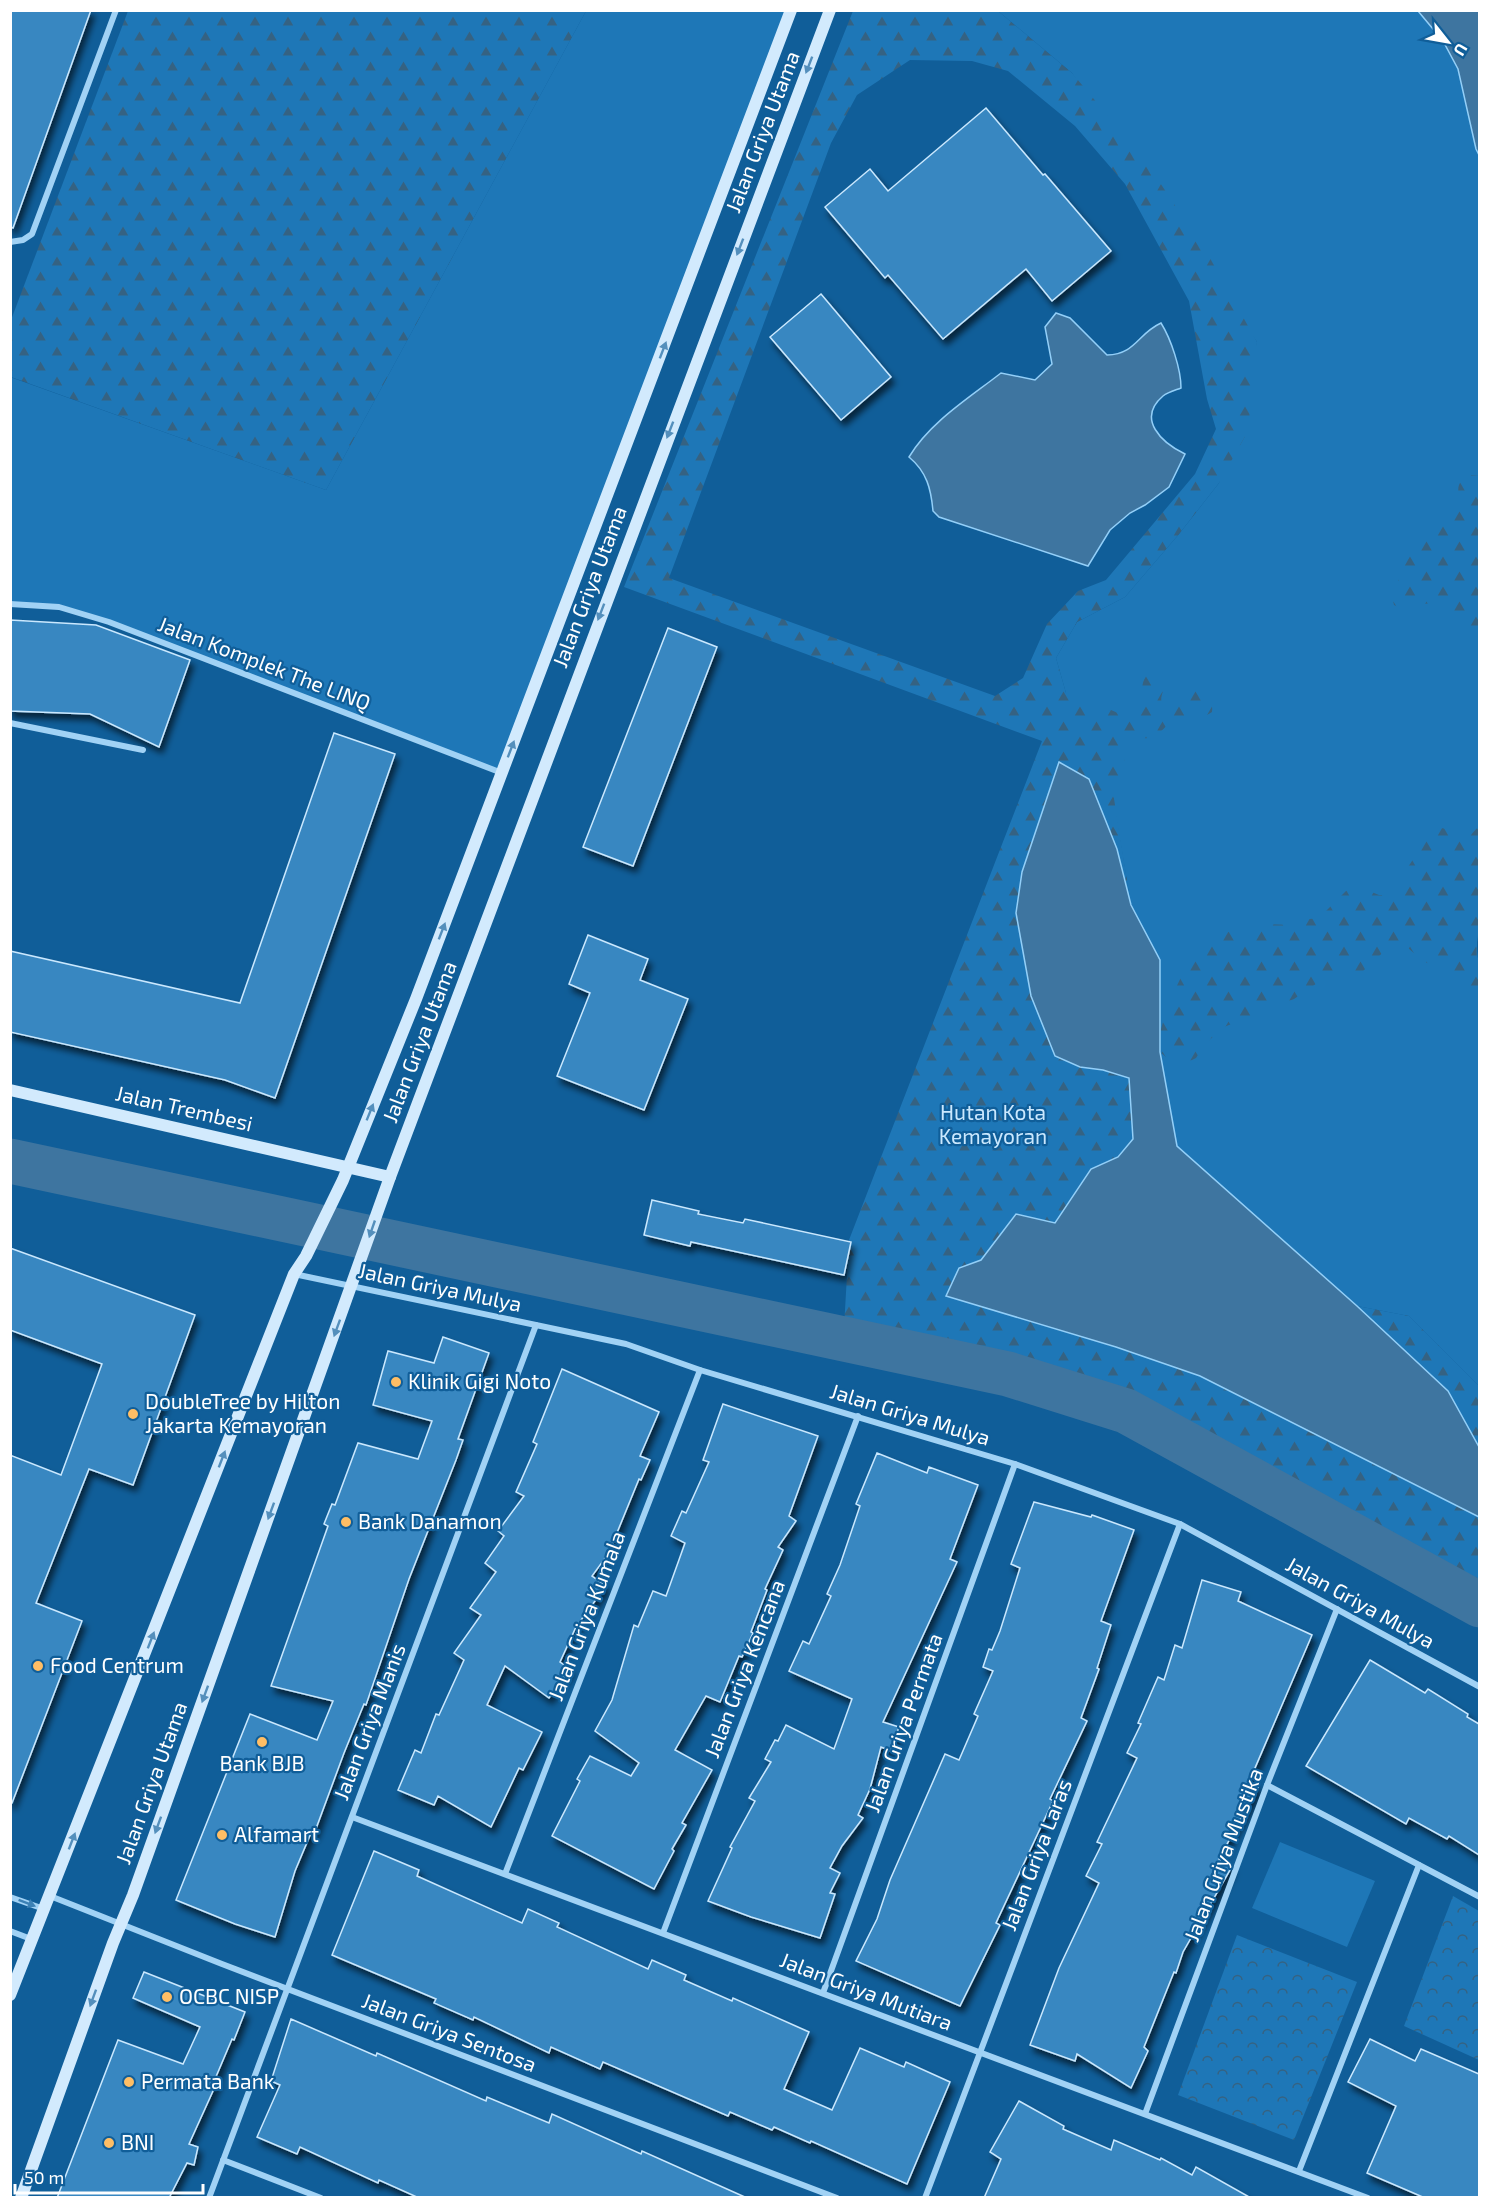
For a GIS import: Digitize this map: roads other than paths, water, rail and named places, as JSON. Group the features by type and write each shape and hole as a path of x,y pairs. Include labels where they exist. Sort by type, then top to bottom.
{"main road":[{"name":"Jalan Griya Utama","path":"10,1995 294,1274 306,1256 343,1180 416,999 791,10"},
{"name":"Jalan Griya Utama","path":"21,2198 113,1942 123,1923 388,1182 830,10"},
{"name":"Jalan Trembesi","path":"10,1090 348,1167"},
{"path":"348,1167 388,1182"}],"street":[{"path":"10,242 23,240 33,234 116,10"},
{"name":"Jalan Komplek The LINQ","path":"10,604 58,607 109,622 502,773"},
{"path":"10,723 143,750"},
{"name":"Jalan Griya Mulya","path":"294,1274 627,1344 700,1370 1015,1464 1180,1524 1479,1687"},
{"name":"Jalan Griya Manis","path":"209,2198 536,1325"},
{"name":"Jalan Griya Kumala","path":"505,1874 700,1370"},
{"name":"Jalan Griya Kencana","path":"663,1933 858,1416"},
{"name":"Jalan Griya Permata","path":"823,1993 1015,1464"},
{"name":"Jalan Griya Laras","path":"925,2198 1180,1524"},
{"name":"Jalan Griya Mustika","path":"1144,2114 1267,1785 1337,1609"},
{"path":"1267,1785 1479,1897"},
{"name":"Jalan Griya Mutiara","path":"352,1817 1368,2198"},
{"path":"1299,2171 1419,1865"},
{"name":"Jalan Griya Sentosa","path":"50,1896 837,2198"},
{"path":"10,1897 44,1910"},
{"path":"10,1931 32,1940"},
{"path":"223,2160 321,2198"}],"waterway":[{"path":"10,1161 1008,1374 1126,1411 1480,1605"}],"place":[{"name":"Klinik Gigi Noto","path":"396,1382"},
{"name":"DoubleTree by Hilton Jakarta Kemayoran","path":"133,1414"},
{"name":"Bank Danamon","path":"346,1522"},
{"name":"Food Centrum","path":"38,1666"},
{"name":"Bank BJB","path":"262,1742"},
{"name":"Alfamart","path":"222,1835"},
{"name":"OCBC NISP","path":"167,1997"},
{"name":"Permata Bank","path":"129,2082"},
{"name":"BNI","path":"109,2143"}],"park label":[{"name":"Hutan Kota Kemayoran","path":"993,1125"}]}
